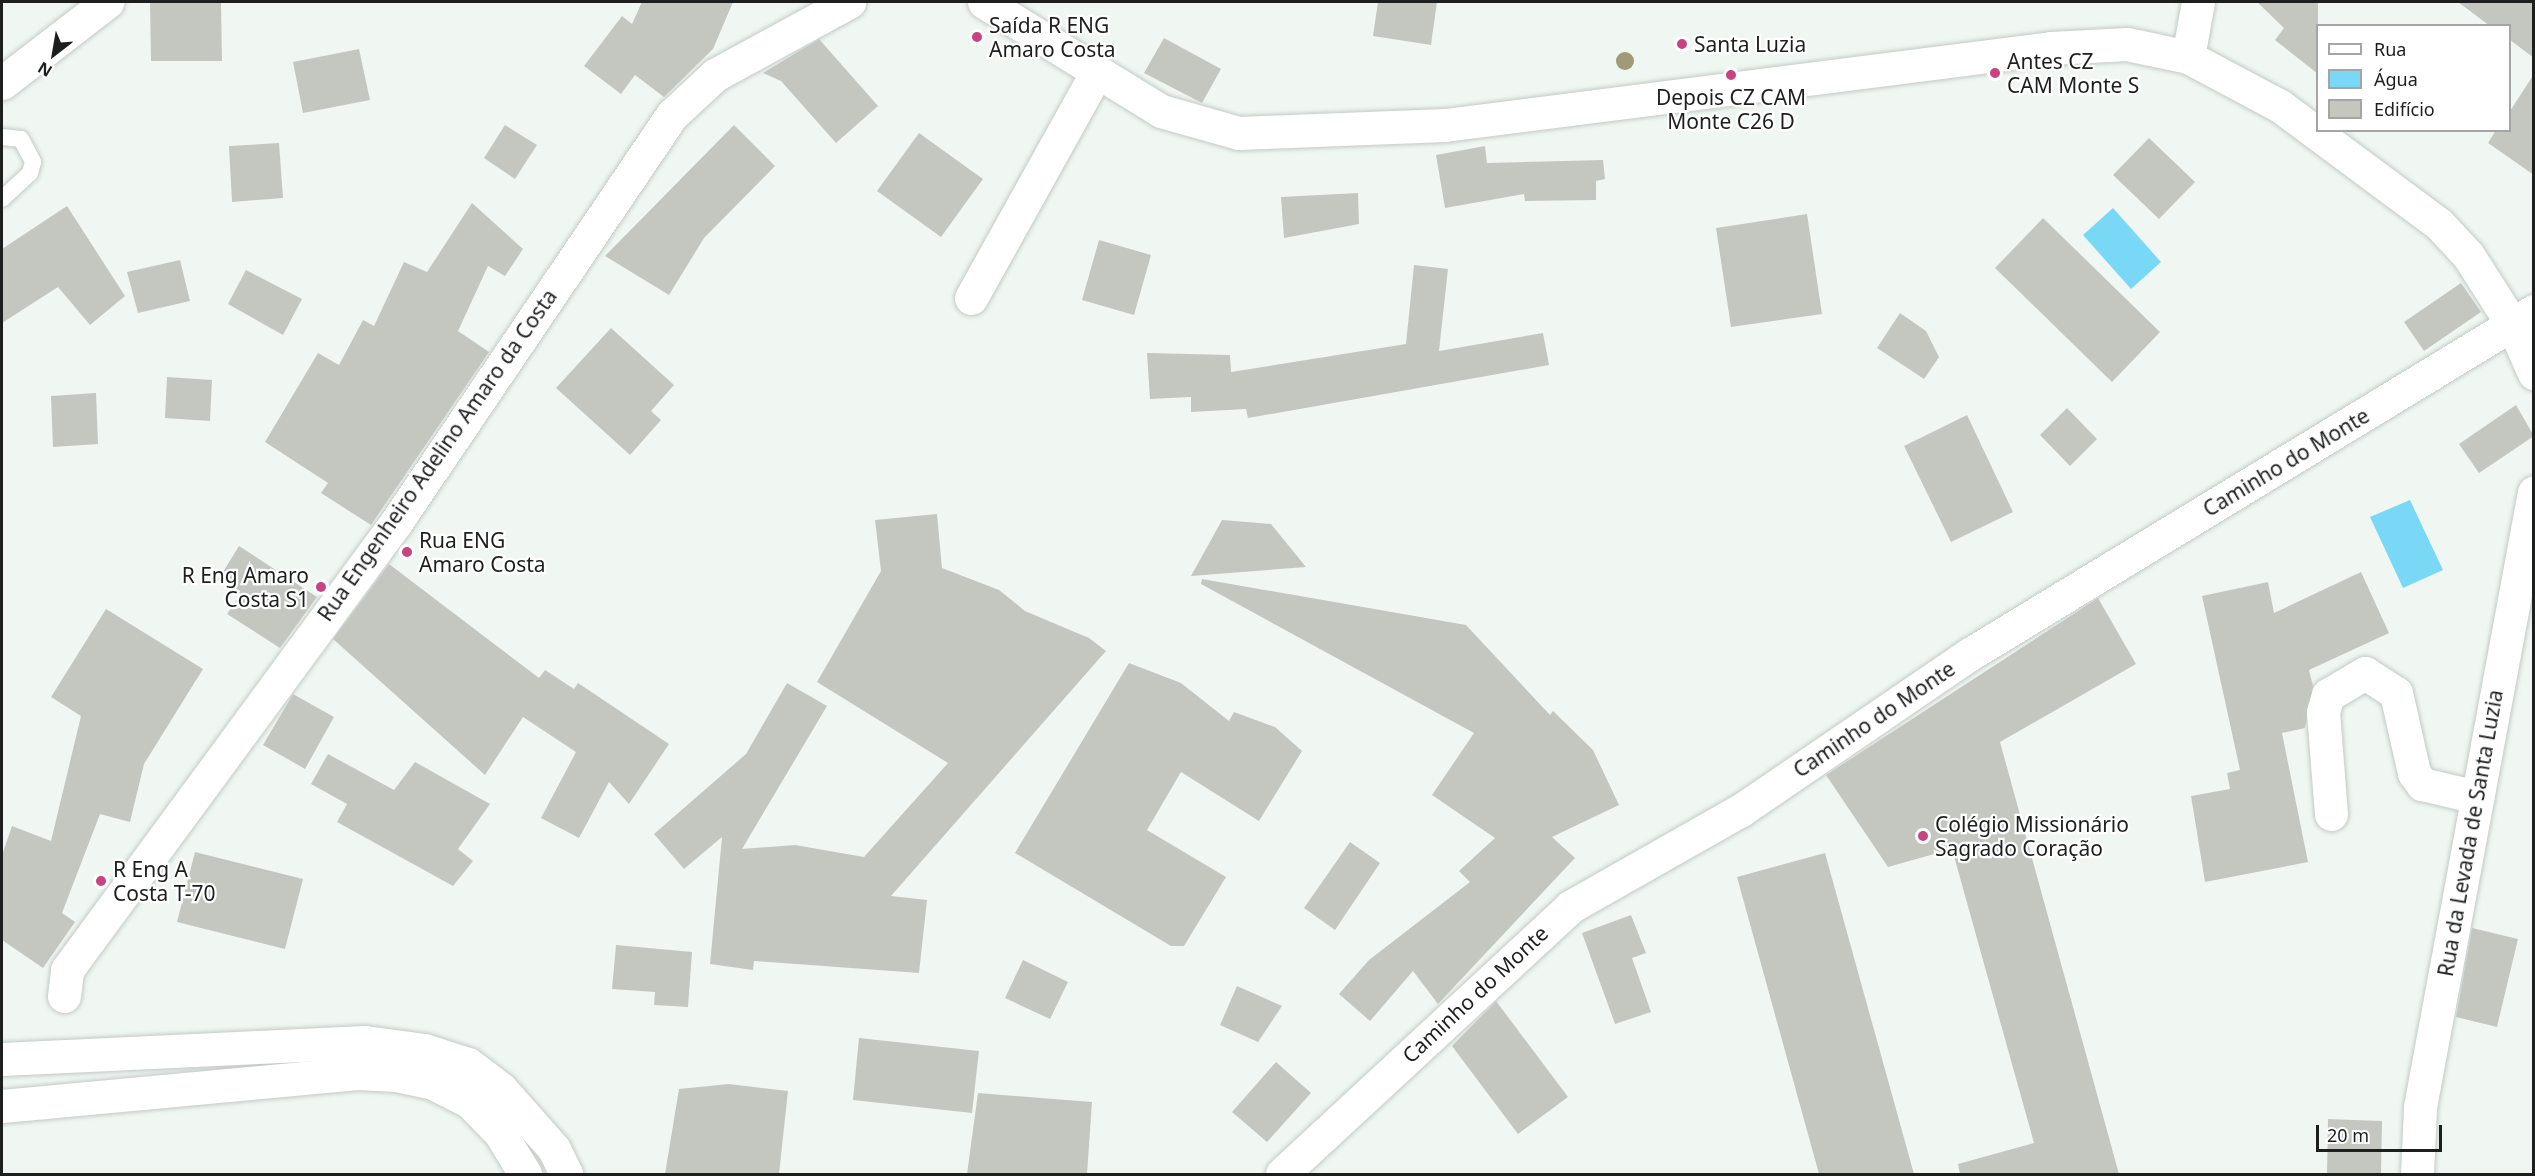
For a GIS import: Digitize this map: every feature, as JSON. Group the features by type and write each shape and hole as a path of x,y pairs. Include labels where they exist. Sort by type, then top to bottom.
{"main road":[{"path":"2,83 108,2"},
{"name":"Rua Engenheiro Adelino Amaro da Costa","path":"64,996 67,970 397,521 672,115 715,75 849,2"},
{"path":"984,2 1095,75 1161,111 1239,133 1445,125 2051,48 2127,44 2188,57 2280,106 2439,224 2523,318 2534,373"},
{"path":"2188,57 2198,2"},
{"path":"971,298 1095,75"},
{"name":"Caminho do Monte","path":"1282,1174 1570,907 1741,810 1970,654 2523,318"},
{"name":"Rua da Levada de Santa Luzia","path":"2418,1174 2420,1107 2534,492"},
{"path":"2331,814 2323,712 2328,695 2365,673 2396,693 2414,773 2422,784 2477,797"},
{"path":"2,1059 365,1042 424,1050 468,1064 501,1089 554,1149 566,1174"},
{"path":"2,1107 357,1073 396,1075 433,1083 470,1102 500,1133 525,1174"}],"lane":[{"path":"2,137 21,139 33,162 30,173 2,199"}],"water":[{"path":"2113,208 2161,262 2131,289 2083,235"},
{"path":"2410,500 2443,570 2403,588 2370,517"}],"building":[{"path":"150,2 221,2 222,61 151,61"},
{"path":"642,2 733,2 713,49 664,97 635,75 621,94 584,66 622,16 632,24"},
{"path":"1378,2 1437,2 1431,45 1373,36"},
{"path":"2257,2 2318,2 2316,72 2275,40 2284,28"},
{"path":"2458,2 2534,2 2534,58 2511,41 2511,24 2487,24"},
{"path":"1164,38 1221,69 1202,103 1144,73"},
{"path":"819,39 878,106 836,143 781,81 763,73"},
{"path":"359,49 370,100 303,113 293,62"},
{"path":"2534,74 2534,175 2488,143 2495,132 2511,132 2511,109"},
{"path":"505,125 537,145 515,179 484,158"},
{"path":"734,125 775,166 704,238 669,295 605,256"},
{"path":"919,133 983,179 941,237 877,191"},
{"path":"2149,138 2195,182 2159,219 2113,175"},
{"path":"279,143 283,198 232,202 229,146"},
{"path":"1485,146 1487,163 1603,160 1605,179 1596,181 1596,200 1525,201 1524,194 1445,208 1436,155"},
{"path":"1358,193 1359,224 1284,238 1281,197"},
{"path":"472,203 523,249 505,276 488,266 458,331 489,352 371,525 321,493 328,483 265,442 318,353 339,365 363,320 374,326 404,262 427,272"},
{"path":"67,206 125,296 90,325 58,287 2,323 2,249"},
{"path":"1807,214 1822,314 1731,327 1716,228"},
{"path":"2043,218 2160,332 2112,382 1995,268"},
{"path":"1099,240 1151,255 1134,315 1082,300"},
{"path":"180,260 190,301 138,313 127,272"},
{"path":"1414,265 1448,269 1439,351 1543,333 1549,365 1248,418 1246,409 1191,412 1191,397 1150,399 1147,353 1230,355 1231,372 1406,344"},
{"path":"246,270 302,299 283,335 228,304"},
{"path":"2461,283 2481,312 2424,351 2404,322"},
{"path":"1900,313 1926,331 1939,357 1924,379 1877,348"},
{"path":"611,328 674,385 651,411 661,420 630,455 556,388"},
{"path":"167,377 212,380 210,421 165,418"},
{"path":"96,393 98,444 53,447 51,396"},
{"path":"2516,405 2534,436 2479,473 2459,444"},
{"path":"2067,408 2097,439 2070,466 2040,435"},
{"path":"1967,415 2013,512 1951,542 1904,446"},
{"path":"937,514 942,568 999,590 1025,611 1089,638 1106,651 891,896 927,900 919,973 754,961 753,970 710,964 722,837 684,869 654,834 746,754 787,683 827,706 742,849 795,845 864,857 948,763 817,682 881,571 875,520"},
{"path":"1222,520 1271,524 1306,567 1191,576"},
{"path":"239,546 317,597 280,648 227,614 241,594 218,580"},
{"path":"389,564 539,678 545,670 574,689 578,683 669,744 629,804 609,782 579,838 541,818 576,752 523,717 485,775 333,639"},
{"path":"2361,572 2389,633 2309,670 2313,686 2305,728 2282,733 2308,862 2205,882 2191,796 2230,789 2227,773 2240,770 2202,596 2268,582 2274,613"},
{"path":"1202,579 1466,625 1550,715 1553,711 1593,750 1619,805 1552,837 1575,858 1438,1004 1413,971 1370,1021 1339,994 1369,960 1470,882 1459,871 1495,838 1432,795 1474,733 1201,584"},
{"path":"2098,598 2136,664 2000,742 2119,1174 1960,1174 1958,1164 2034,1143 1952,849 1888,867 1826,775"},
{"path":"106,609 203,669 144,764 130,822 100,814 62,913 75,922 43,968 2,940 2,855 12,826 51,841 81,716 51,697"},
{"path":"1129,663 1181,683 1229,721 1234,712 1275,727 1302,751 1259,821 1181,772 1147,830 1226,877 1184,946 1171,946 1015,853"},
{"path":"293,694 334,717 305,769 263,745"},
{"path":"328,754 394,790 415,762 490,804 458,849 473,861 453,886 337,822 347,804 311,784"},
{"path":"1350,842 1380,863 1335,930 1304,908"},
{"path":"195,852 303,879 285,949 177,922"},
{"path":"1825,853 1914,1174 1819,1174 1737,877"},
{"path":"1631,915 1646,953 1632,958 1651,1012 1615,1024 1582,933"},
{"path":"2472,928 2518,939 2497,1027 2456,1017"},
{"path":"616,945 692,952 688,1007 654,1005 655,992 612,989"},
{"path":"1023,960 1068,982 1050,1019 1005,998"},
{"path":"1237,986 1282,1006 1258,1042 1220,1025"},
{"path":"1496,1001 1568,1097 1518,1134 1452,1046"},
{"path":"859,1038 979,1051 972,1113 853,1100"},
{"path":"1276,1062 1311,1093 1267,1142 1232,1112"},
{"path":"729,1084 788,1091 779,1174 665,1174 679,1089"},
{"path":"978,1093 1092,1102 1087,1174 967,1174"},
{"path":"2328,1119 2382,1121 2381,1174 2327,1174"}],"place":[{"name":"Saída R ENG Amaro Costa","path":"977,37"},
{"name":"Santa Luzia","path":"1682,44"},
{"name":"Antes CZ CAM Monte S","path":"1995,73"},
{"name":"Depois CZ CAM Monte C26 D","path":"1731,75"},
{"name":"Rua ENG Amaro Costa","path":"407,552"},
{"name":"R Eng Amaro Costa S1","path":"321,587"},
{"name":"Colégio Missionário Sagrado Coração","path":"1923,836"},
{"name":"R Eng A Costa T-70","path":"101,881"}]}
